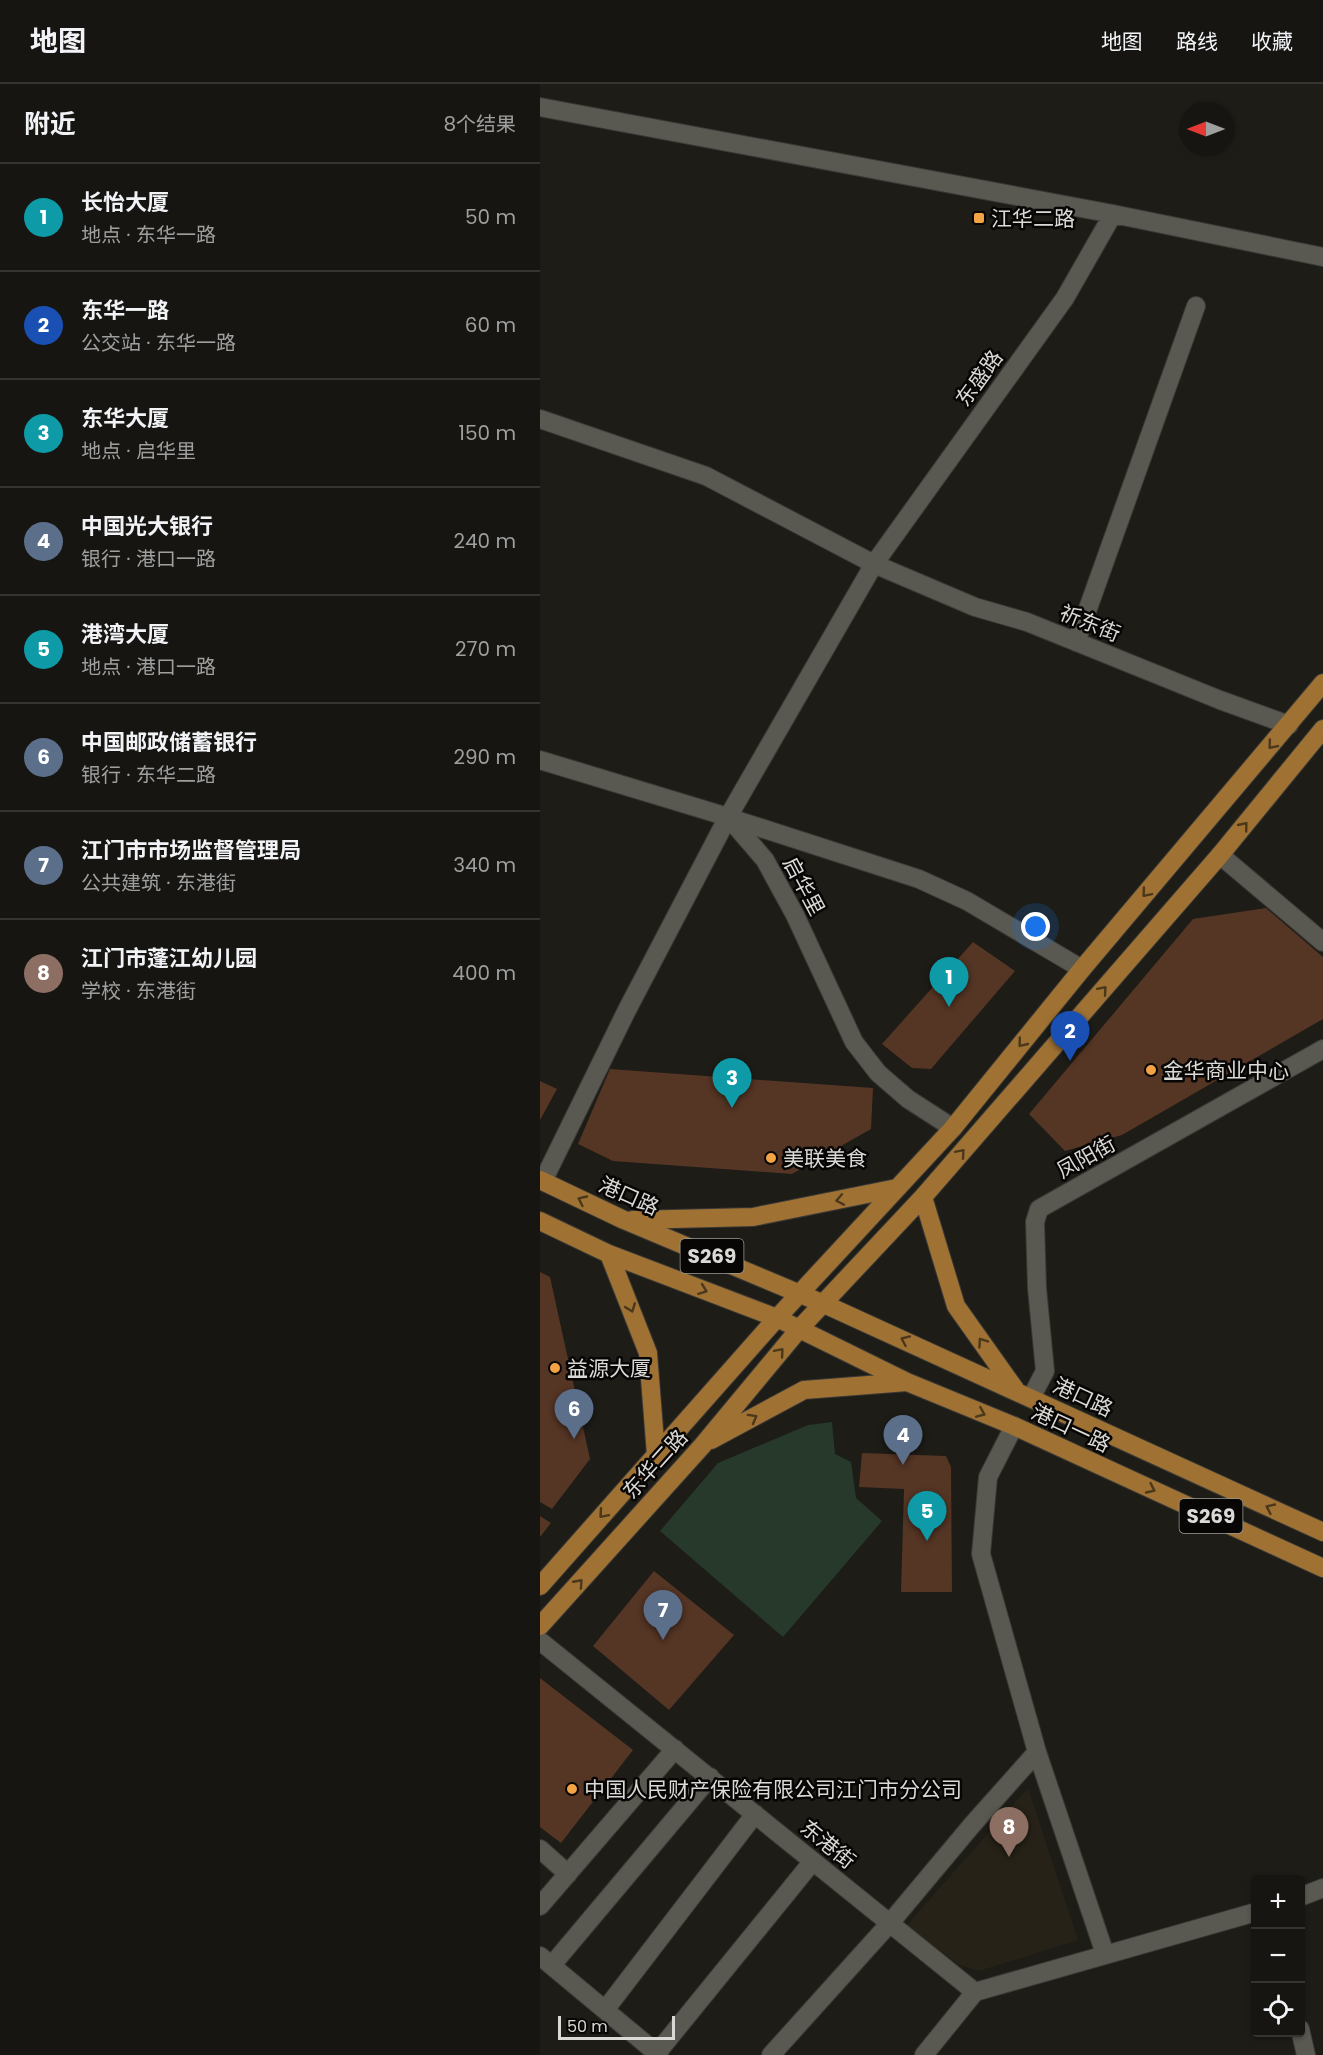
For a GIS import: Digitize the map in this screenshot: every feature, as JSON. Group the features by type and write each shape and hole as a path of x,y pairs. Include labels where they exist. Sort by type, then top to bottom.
{"main road":[{"name":"东华二路","path":"540,1586 777,1318 953,1128 1082,969 1323,683"},
{"name":"东华二路","path":"540,1626 702,1446 800,1328 923,1197 1220,855 1323,729"},
{"name":"港口路","path":"541,1180 624,1220 800,1293"},
{"path":"624,1220 753,1217 897,1188"},
{"path":"923,1197 956,1306 1023,1394"},
{"name":"S269","path":"540,1221 609,1254 800,1328"},
{"path":"540,1234 564,1232"},
{"path":"609,1254 648,1353 656,1455"},
{"name":"S269","path":"800,1293 824,1304"},
{"name":"港口路","path":"824,1304 1323,1533"},
{"name":"港口一路","path":"800,1328 907,1382 1014,1426 1323,1568"},
{"path":"702,1446 804,1390 907,1382"},
{"path":"1098,1465 1114,1436"}],"street":[{"path":"540,107 1113,214 1323,257"},
{"name":"东盛路","path":"541,1180 728,817 874,564 1065,298 1113,214"},
{"path":"1076,642 1196,306"},
{"name":"祈东街","path":"540,419 706,476 874,564 975,607 1027,622 1220,700 1289,725"},
{"path":"540,760 728,817 919,879 967,901 1082,969"},
{"name":"启华里","path":"728,817 765,860 795,915 854,1042 878,1073 908,1099 953,1128"},
{"path":"1220,855 1323,942"},
{"name":"凤阳街","path":"1023,1394 1045,1371 1037,1288 1035,1222 1039,1209 1323,1049"},
{"path":"1014,1426 988,1477 981,1554 1037,1752 1105,1954"},
{"name":"东港街","path":"540,1641 975,1992"},
{"path":"540,1906 675,1749"},
{"path":"771,2055 890,1923 1037,1752"},
{"path":"710,1777 546,1960 658,2054 813,1861"},
{"path":"605,2010 755,1814"},
{"path":"540,1849 568,1874"},
{"path":"1305,1894 1323,1888"},
{"path":"924,2055 975,1992 1251,1913"},
{"path":"1302,2037 1306,2055"}],"shaded area":[{"path":"1028,1788 1078,1940 979,1971 959,1965 907,1925"}],"green space":[{"path":"832,1422 835,1454 851,1462 856,1498 882,1521 783,1637 660,1531 718,1463 808,1425"}],"building":[{"name":"金华商业中心","path":"1266,908 1323,957 1323,1019 1122,1135 1065,1151 1029,1114 1193,919"},
{"path":"973,942 1015,971 931,1069 912,1068 882,1044"},
{"path":"610,1069 873,1088 871,1129 792,1174 613,1161 578,1144"},
{"path":"540,1081 557,1089 540,1120"},
{"name":"益源大厦","path":"540,1272 550,1277 590,1459 552,1509 540,1502"},
{"path":"862,1453 946,1456 951,1467 952,1592 901,1592 904,1489 859,1487"},
{"path":"540,1516 551,1523 540,1537"},
{"path":"654,1571 734,1635 669,1710 593,1646"},
{"name":"中国人民财产保险有限公司江门市分公司","path":"540,1678 633,1750 561,1843 540,1827"}],"place":[{"name":"江华二路","path":"979,218"},
{"name":"长怡大厦","path":"949,1007"},
{"name":"东华一路","path":"1070,1061"},
{"name":"金华商业中心","path":"1151,1070"},
{"name":"东华大厦","path":"732,1108"},
{"name":"美联美食","path":"771,1158"},
{"name":"益源大厦","path":"555,1368"},
{"name":"中国邮政储蓄银行","path":"574,1439"},
{"name":"中国光大银行","path":"903,1465"},
{"name":"港湾大厦","path":"927,1541"},
{"name":"江门市市场监督管理局","path":"663,1640"},
{"name":"中国人民财产保险有限公司江门市分公司","path":"572,1789"},
{"name":"江门市蓬江幼儿园","path":"1009,1857"}]}
